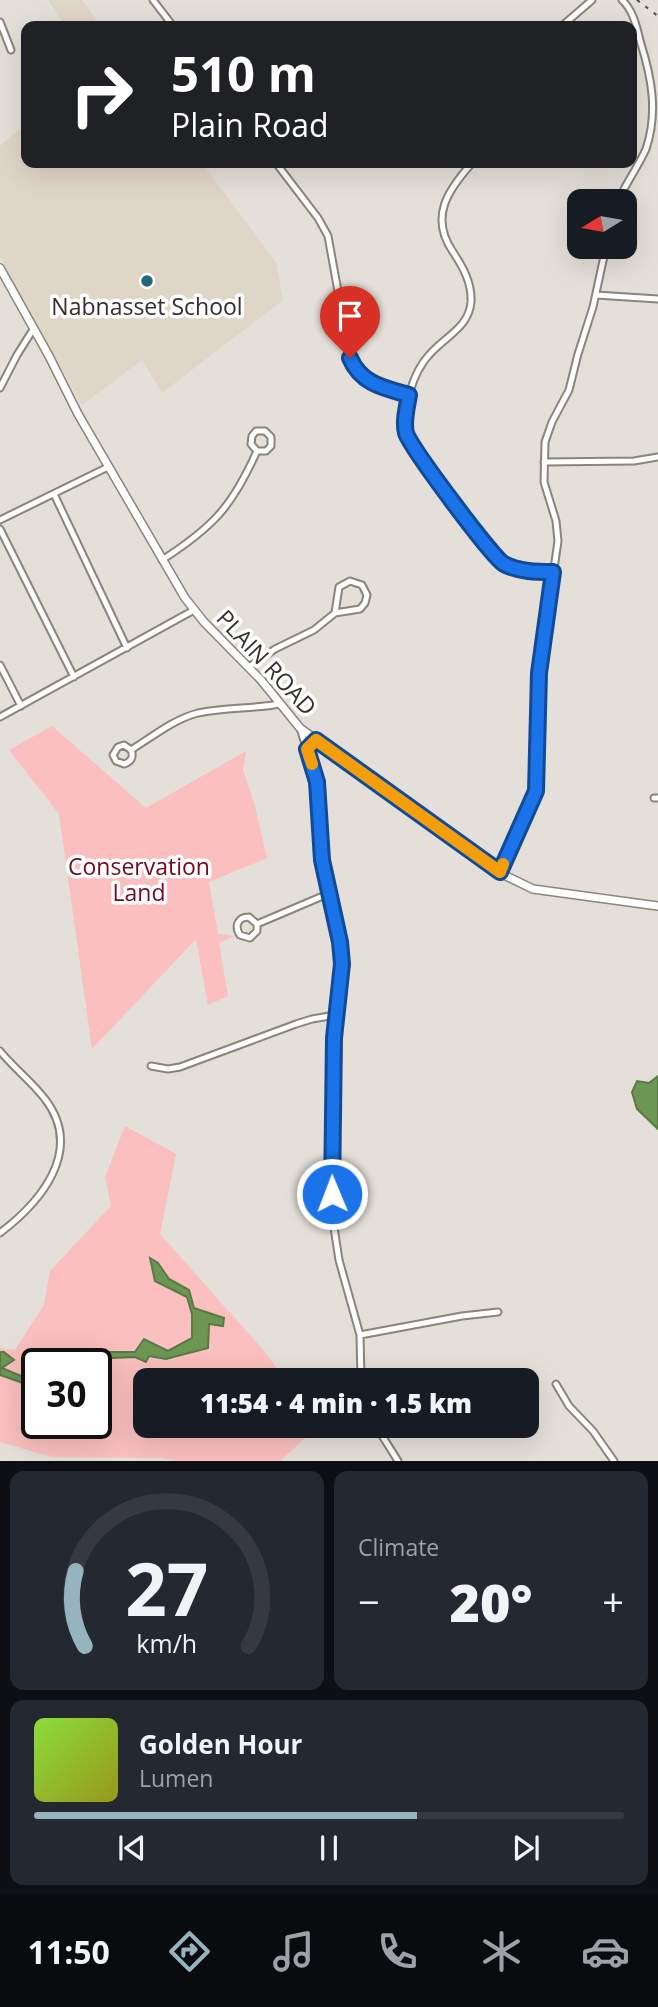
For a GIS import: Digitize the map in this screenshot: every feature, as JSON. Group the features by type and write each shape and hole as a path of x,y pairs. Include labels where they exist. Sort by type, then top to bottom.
{"main road":[{"name":"PLAIN ROAD","path":"0,268 108,467 194,610 249,667 300,728 500,872 533,888 658,906"}],"street":[{"path":"153,0 169,21"},
{"path":"568,21 592,0"},
{"path":"622,0 631,10 634,21"},
{"path":"0,22 11,50"},
{"path":"637,30 654,92 656,113 647,146 637,165"},
{"path":"280,168 328,236 349,352 355,369 375,385 409,395"},
{"path":"468,168 450,189 441,219 446,242 469,283 471,303 459,328 427,356 409,395 405,427 411,444 499,560 514,568 553,572"},
{"path":"624,189 635,168"},
{"path":"500,872 536,791 539,673 558,534 544,482 547,436 569,390 604,259"},
{"path":"596,295 658,299"},
{"path":"0,388 34,328"},
{"path":"265,430 271,437 271,446 266,451 257,451 251,444 251,438 257,431 265,430"},
{"path":"162,560 219,517 240,488 257,451"},
{"path":"544,463 634,461 658,457"},
{"path":"0,520 108,467"},
{"path":"54,494 127,648"},
{"path":"0,529 74,677"},
{"path":"249,667 275,649 314,630 335,613 356,611 363,607 367,595 362,584 350,581 339,587 335,613"},
{"path":"0,717 194,610"},
{"path":"0,664 21,706"},
{"path":"131,750 193,715 280,704"},
{"path":"300,728 317,782 322,860 340,942 342,964 336,1015 331,1173 333,1221 343,1278 360,1335 361,1368"},
{"path":"307,749 316,740"},
{"path":"257,925 330,893"},
{"path":"151,1066 180,1068 296,1024 336,1015"},
{"path":"0,1051 47,1102 58,1125 60,1139 58,1163 48,1182 0,1233"},
{"path":"360,1335 461,1316 498,1312"},
{"path":"556,1384 569,1406 593,1431 614,1461"},
{"path":"384,1438 398,1461"}],"shaded area":[{"path":"48,0 82,0 97,21 62,21"},
{"name":"Nabnasset School","path":"21,128 21,168 206,168 276,262 283,300 162,393 142,360 82,405 0,257 0,146"},
{"path":"658,1076 658,1129 637,1109 632,1092 637,1081 649,1083"},
{"path":"150,1258 158,1263 169,1279 189,1290 194,1308 224,1318 223,1326 209,1324 208,1348 166,1359 149,1356 146,1362 135,1357 112,1358 112,1352 135,1352 144,1339 168,1351 192,1338 192,1314 187,1297 155,1281"},
{"path":"0,1352 14,1360 2,1368 21,1376 21,1382 0,1375"}],"green space":[{"name":"Conservation Land","path":"52,726 146,808 246,751 243,770 255,806 267,858 209,882 218,934 235,936 219,943 228,996 208,1005 196,939 92,1049 59,814 9,750"},
{"path":"125,1126 176,1154 160,1234 277,1368 133,1368 133,1438 305,1438 280,1461 51,1457 0,1442 0,1375 21,1382 21,1439 112,1439 112,1358 149,1356 166,1359 208,1348 189,1290 169,1279 158,1264 156,1281 187,1296 192,1314 192,1338 168,1351 144,1337 135,1352 112,1352 112,1348 21,1348 21,1376 1,1368 4,1352 0,1352 0,1348 15,1350 44,1305 50,1271 111,1206 105,1177"}],"railway":[{"path":"637,0 658,16"}],"slow traffic":[{"path":"312,764 307,749 316,740 500,872 503,864"}],"place":[{"name":"Nabnasset School","path":"147,281"}],"route":[{"path":"332,1194 334,1038 342,964 340,942 322,860 317,782 307,749 316,740 500,872 538,783 539,673 553,572 514,568 499,560 411,444 405,427 409,395 369,382 355,369 350,358"}]}
